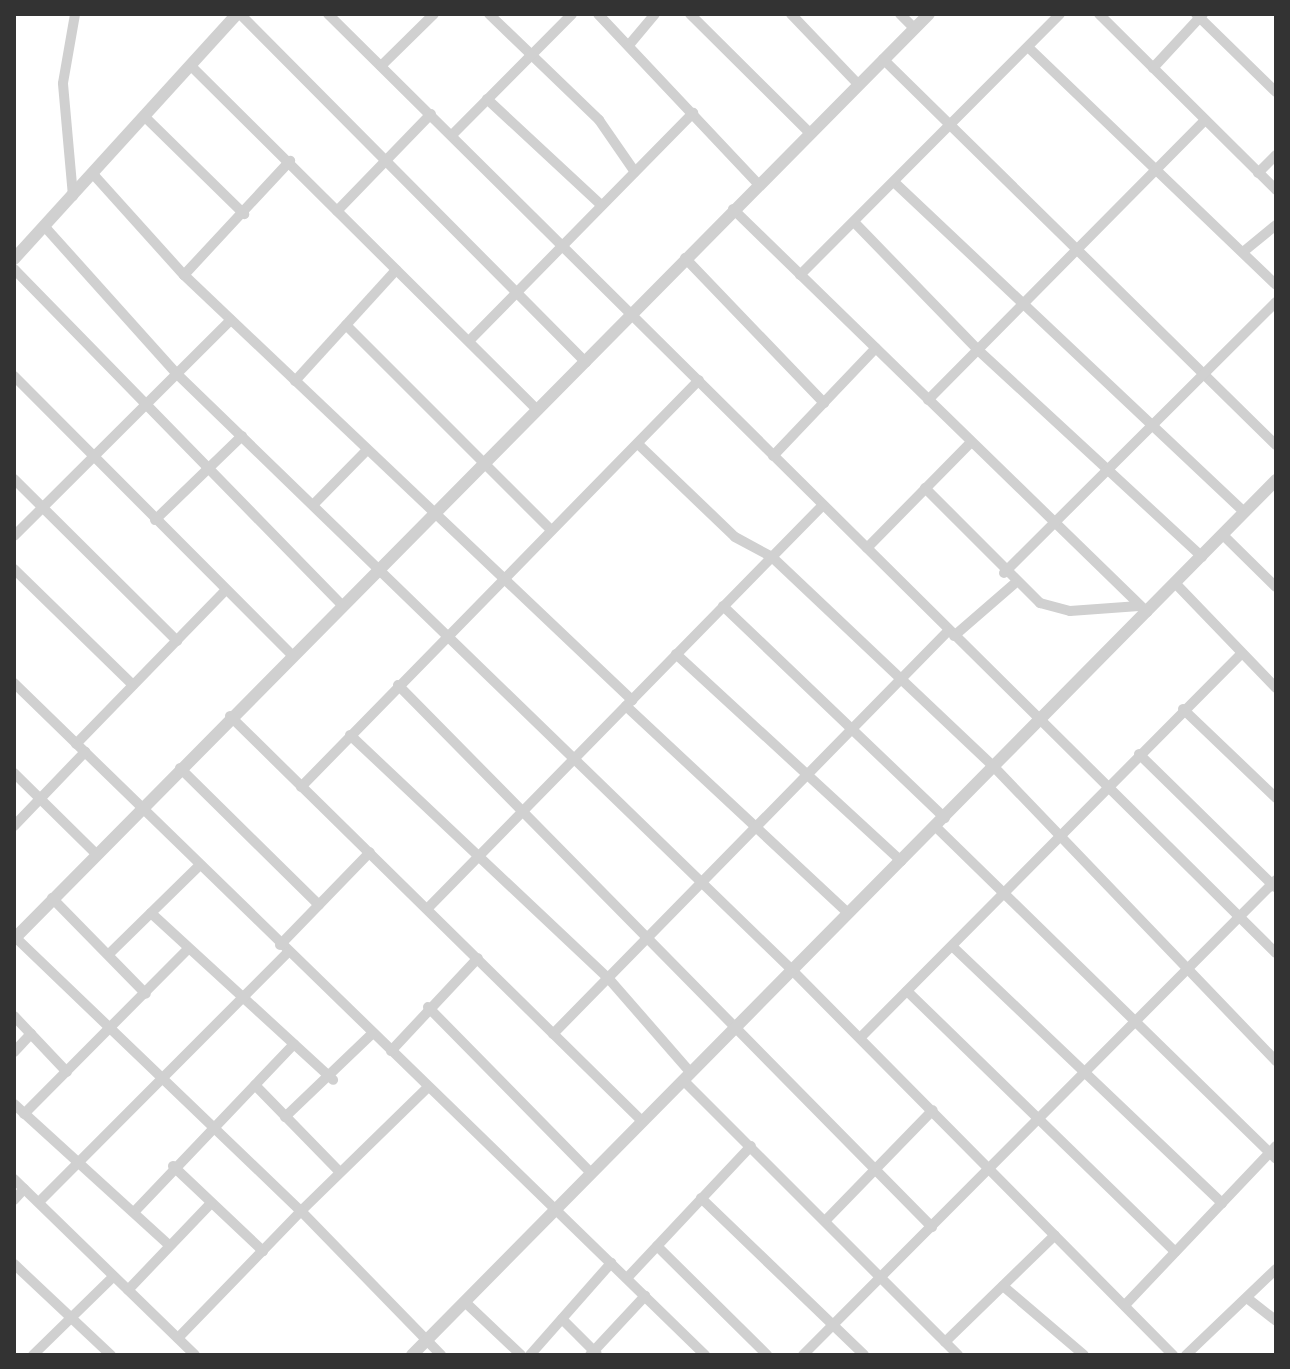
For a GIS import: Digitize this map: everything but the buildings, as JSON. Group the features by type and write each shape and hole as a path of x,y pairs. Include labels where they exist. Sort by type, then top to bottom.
{"street":[{"path":"73,196 63,83 75,14"},
{"path":"14,259 238,14 586,362"},
{"path":"328,14 564,244 822,506 1276,953"},
{"path":"381,66 434,14"},
{"path":"489,14 532,51 599,120 635,172"},
{"path":"452,135 572,14"},
{"path":"598,14 758,184"},
{"path":"629,45 655,14"},
{"path":"690,14 810,133"},
{"path":"791,14 858,84"},
{"path":"900,14 914,28"},
{"path":"441,1355 301,1211 163,1077 109,1034 14,938 432,511 586,362 631,312 929,14"},
{"path":"800,275 1060,14"},
{"path":"1099,14 1276,190"},
{"path":"1153,68 1200,15 1276,92"},
{"path":"1029,48 1276,285"},
{"path":"883,59 1203,379 1276,445"},
{"path":"191,66 290,161 536,409"},
{"path":"487,99 601,205"},
{"path":"469,341 693,113"},
{"path":"337,211 431,114"},
{"path":"145,117 244,214"},
{"path":"928,400 1025,298 1205,120"},
{"path":"1258,173 1276,155"},
{"path":"184,275 244,214 290,161"},
{"path":"93,174 184,275 503,577 753,831 848,913"},
{"path":"894,182 1025,298 1244,512"},
{"path":"733,209 1143,609"},
{"path":"854,222 978,350 1113,468 1202,557"},
{"path":"1243,252 1276,225"},
{"path":"45,227 177,374 446,634 571,760 792,970 993,1169 1173,1355"},
{"path":"685,258 824,403"},
{"path":"14,269 144,408 342,605"},
{"path":"295,381 396,270"},
{"path":"1004,573 1203,379 1276,302"},
{"path":"14,536 231,320"},
{"path":"346,325 551,530"},
{"path":"773,456 876,348"},
{"path":"14,376 291,654"},
{"path":"301,787 446,634 699,380"},
{"path":"155,520 242,436"},
{"path":"867,548 971,442"},
{"path":"638,444 735,537 772,557 995,768 1186,974 1276,1061"},
{"path":"313,505 367,450"},
{"path":"14,479 177,641"},
{"path":"412,1355 995,768 1143,609 1176,584 1275,483"},
{"path":"925,488 1014,584 1040,603 1070,611 1143,609"},
{"path":"428,908 822,506"},
{"path":"1223,535 1276,587"},
{"path":"14,569 133,685"},
{"path":"553,1034 951,633 1014,584"},
{"path":"1176,584 1276,688"},
{"path":"14,826 40,799 133,685 226,590"},
{"path":"723,606 854,729 1005,893 1135,1026 1274,1153 1126,1304"},
{"path":"860,1038 1183,709 1242,653"},
{"path":"676,654 901,861"},
{"path":"14,683 427,1088 557,1209 645,1296 692,1351 705,1355"},
{"path":"398,685 527,808 651,934 735,1028 932,1227"},
{"path":"1183,709 1276,798"},
{"path":"230,716 642,1121"},
{"path":"350,735 609,979 687,1076 751,1146 958,1355"},
{"path":"803,1355 993,1169 1275,884 1139,754"},
{"path":"180,768 319,905"},
{"path":"14,773 95,853"},
{"path":"39,1202 244,995 319,905 370,852"},
{"path":"109,954 200,865"},
{"path":"52,898 146,994"},
{"path":"151,913 188,949 244,995 333,1080"},
{"path":"952,946 1222,1203"},
{"path":"24,1114 109,1034 188,949"},
{"path":"391,1051 428,1007 478,958"},
{"path":"907,991 1175,1252"},
{"path":"428,1007 591,1173"},
{"path":"14,1016 67,1072"},
{"path":"285,1117 333,1080 373,1033"},
{"path":"14,1052 31,1034"},
{"path":"136,1210 173,1166 294,1044"},
{"path":"255,1085 339,1171"},
{"path":"178,1338 339,1171 427,1088"},
{"path":"14,1104 76,1164 136,1210 169,1245"},
{"path":"826,1220 933,1110"},
{"path":"627,1278 751,1146"},
{"path":"173,1166 263,1251"},
{"path":"14,1179 195,1355"},
{"path":"14,1200 24,1189"},
{"path":"701,1198 864,1355"},
{"path":"128,1290 211,1203"},
{"path":"945,1342 1055,1235"},
{"path":"657,1246 767,1355"},
{"path":"530,1355 611,1263"},
{"path":"1186,1355 1276,1269"},
{"path":"16,1270 111,1355"},
{"path":"33,1355 113,1277"},
{"path":"1003,1286 1084,1355"},
{"path":"562,1319 594,1354 645,1296"},
{"path":"1247,1298 1276,1321"},
{"path":"465,1302 521,1355"}]}
